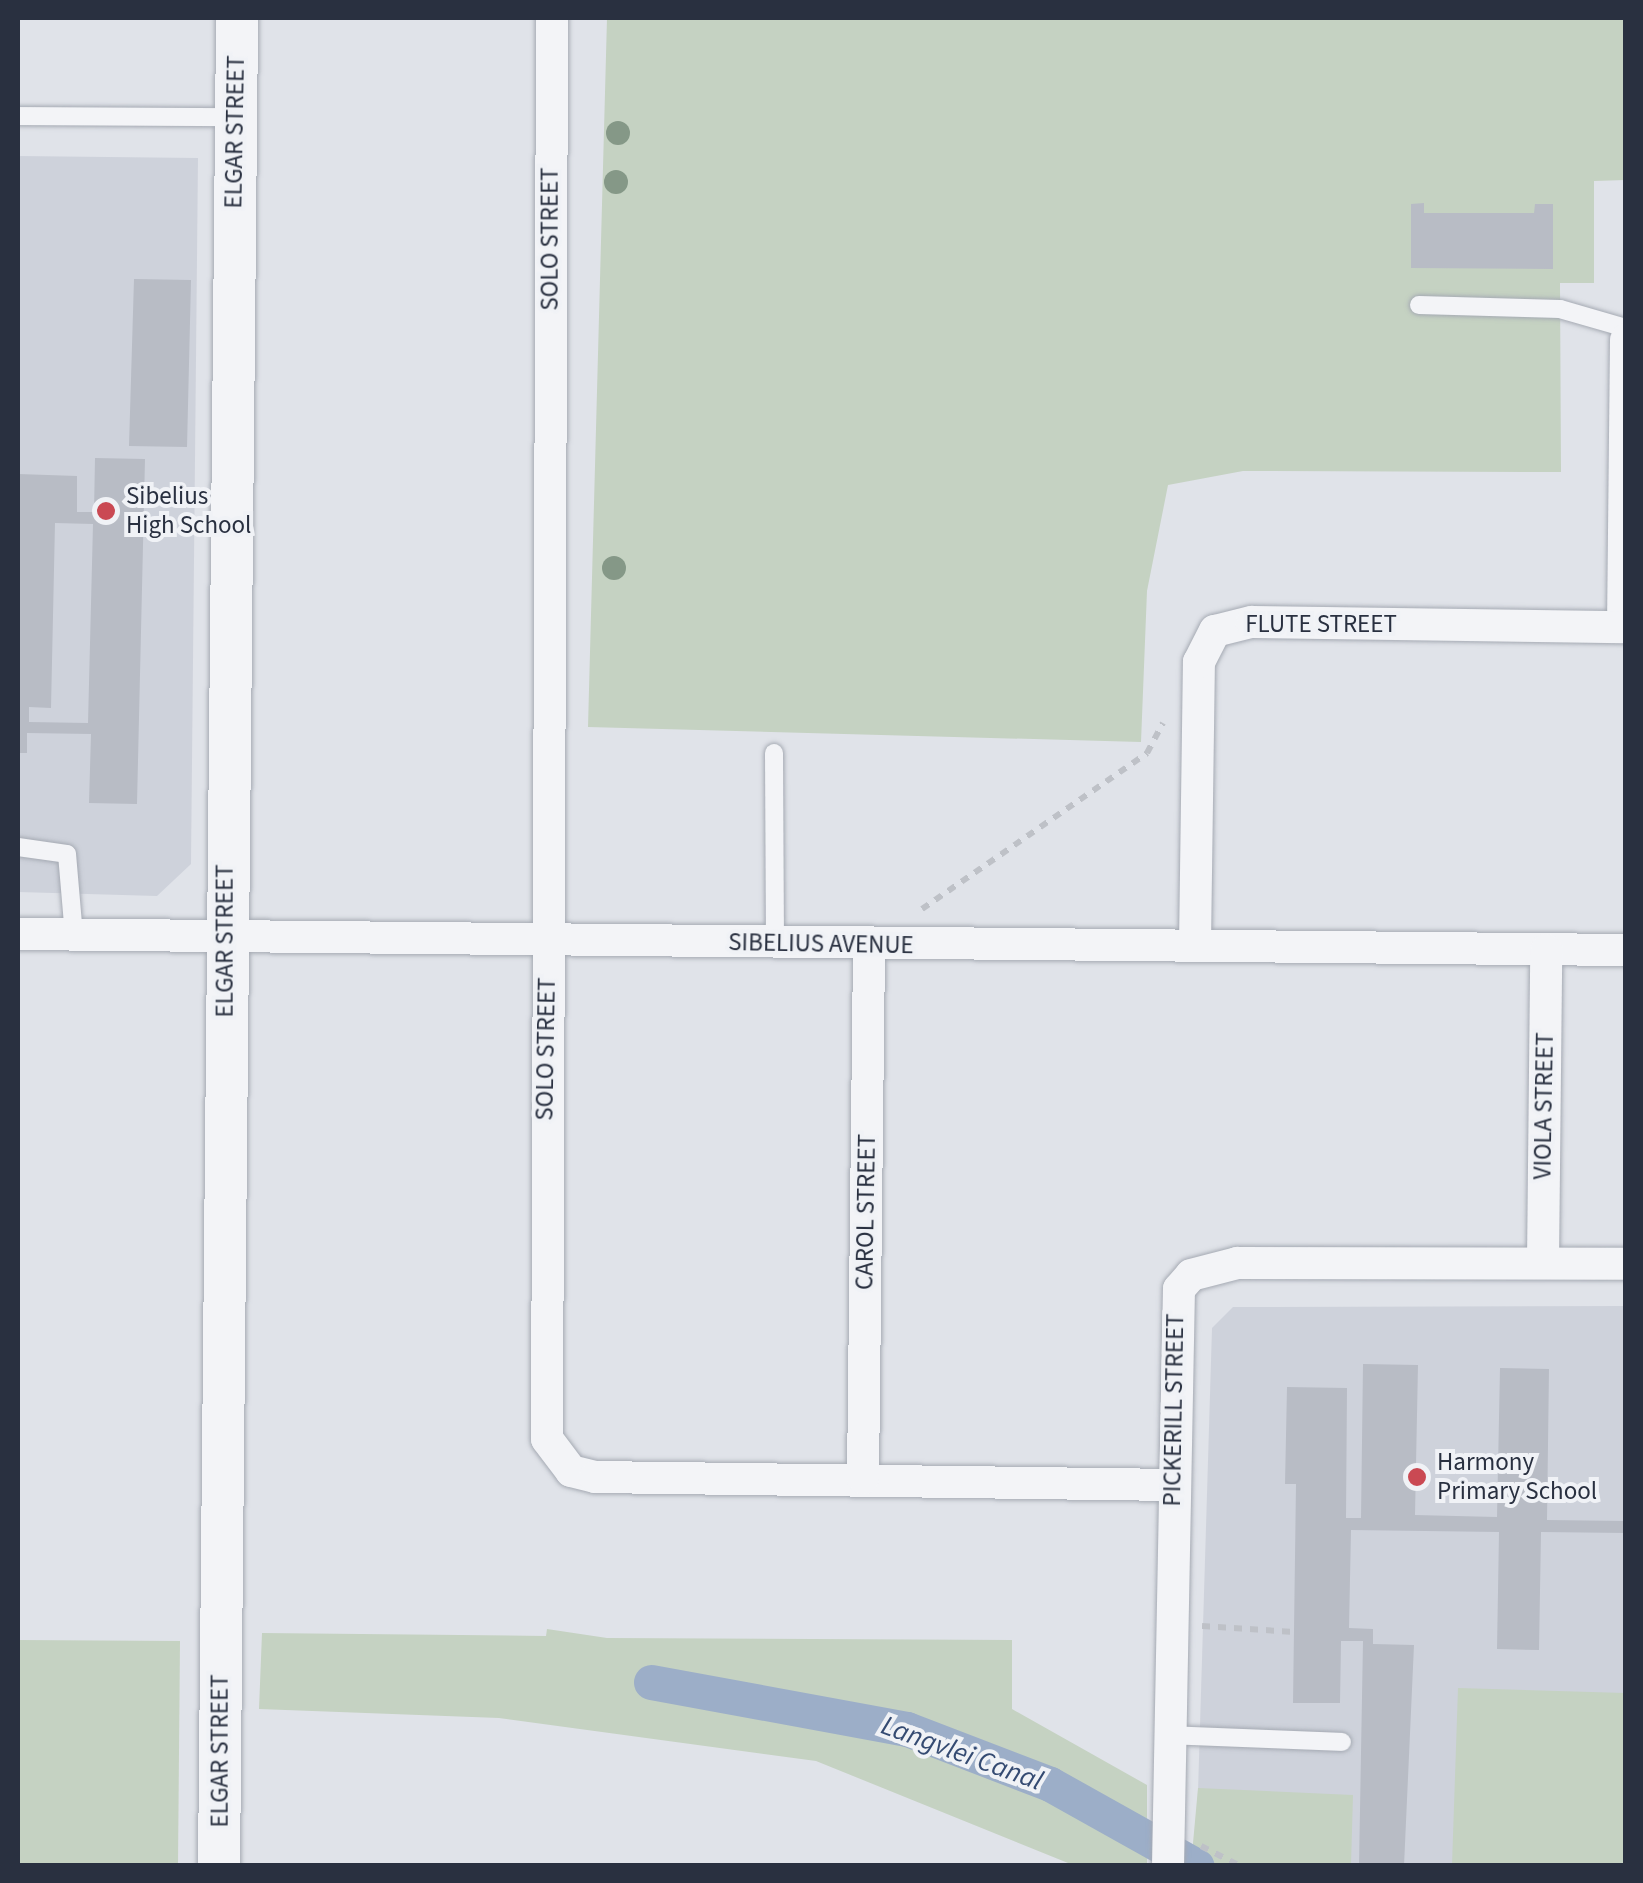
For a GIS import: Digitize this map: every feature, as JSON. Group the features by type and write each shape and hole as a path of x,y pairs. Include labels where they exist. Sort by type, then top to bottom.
{"street":[{"name":"ELGAR STREET","path":"219,1866 237,18"},
{"name":"SOLO STREET","path":"552,18 542,1419 557,1457 596,1477 1172,1485"},
{"path":"1624,627 1626,340"},
{"name":"FLUTE STREET","path":"1199,662 1215,632 1252,622 1624,627"},
{"path":"1196,944 1199,662"},
{"name":"SIBELIUS AVENUE","path":"18,934 869,946 1196,944 1626,950"},
{"name":"CAROL STREET","path":"863,1478 869,946"},
{"name":"VIOLA STREET","path":"1542,1262 1546,950"},
{"name":"PICKERILL STREET","path":"1168,1866 1174,1314 1191,1275 1237,1263 1626,1264"}],"lane":[{"path":"18,116 236,117"},
{"path":"1419,305 1560,309 1626,328"},
{"path":"774,752 775,943"},
{"path":"18,847 67,854 74,935"},
{"path":"1169,1735 1342,1742"}],"path":[{"path":"918,912 1146,753 1199,662"},
{"path":"1170,1626 1294,1632"}],"shaded area":[{"name":"Sibelius High School","path":"18,156 198,158 191,864 157,896 18,892"},
{"name":"Harmony Primary School","path":"1625,1306 1625,1865 1272,1865 1197,1825 1212,1328 1233,1307"}],"green space":[{"path":"607,18 1625,18 1625,180 1594,181 1594,283 1560,283 1561,472 1243,471 1168,485 1147,591 1141,742 588,727"},
{"path":"547,1629 607,1638 1012,1640 1012,1709 1147,1785 1147,1865 1073,1865 816,1761 499,1718 259,1709 262,1633 546,1636"},
{"path":"18,1640 180,1641 178,1865 18,1865"},
{"path":"1458,1688 1625,1693 1625,1865 1452,1865"},
{"path":"1198,1788 1353,1795 1351,1865 1191,1865"}],"building":[{"path":"1424,203 1424,213 1534,213 1535,204 1553,204 1553,269 1411,268 1411,204"},
{"path":"134,279 191,280 187,447 129,446"},
{"path":"95,458 145,459 137,804 89,803 91,734 27,733 27,753 18,753 18,474 77,476 77,512 94,512","holes":["55,523 93,524 88,723 29,722 29,707 51,708"]},
{"path":"1363,1364 1418,1365 1415,1515 1497,1517 1500,1368 1549,1369 1547,1520 1626,1521 1626,1533 1541,1532 1539,1650 1497,1649 1499,1532 1351,1530 1349,1628 1373,1629 1373,1644 1414,1645 1404,1866 1359,1866 1363,1641 1341,1641 1340,1703 1293,1703 1296,1484 1285,1484 1287,1387 1347,1388 1346,1518 1361,1518"}],"waterway":[{"name":"Langvlei Canal","path":"651,1682 907,1729 1050,1784 1197,1866"}],"place":[{"name":"Sibelius High School","path":"106,511"},
{"name":"Harmony Primary School","path":"1417,1477"}]}
